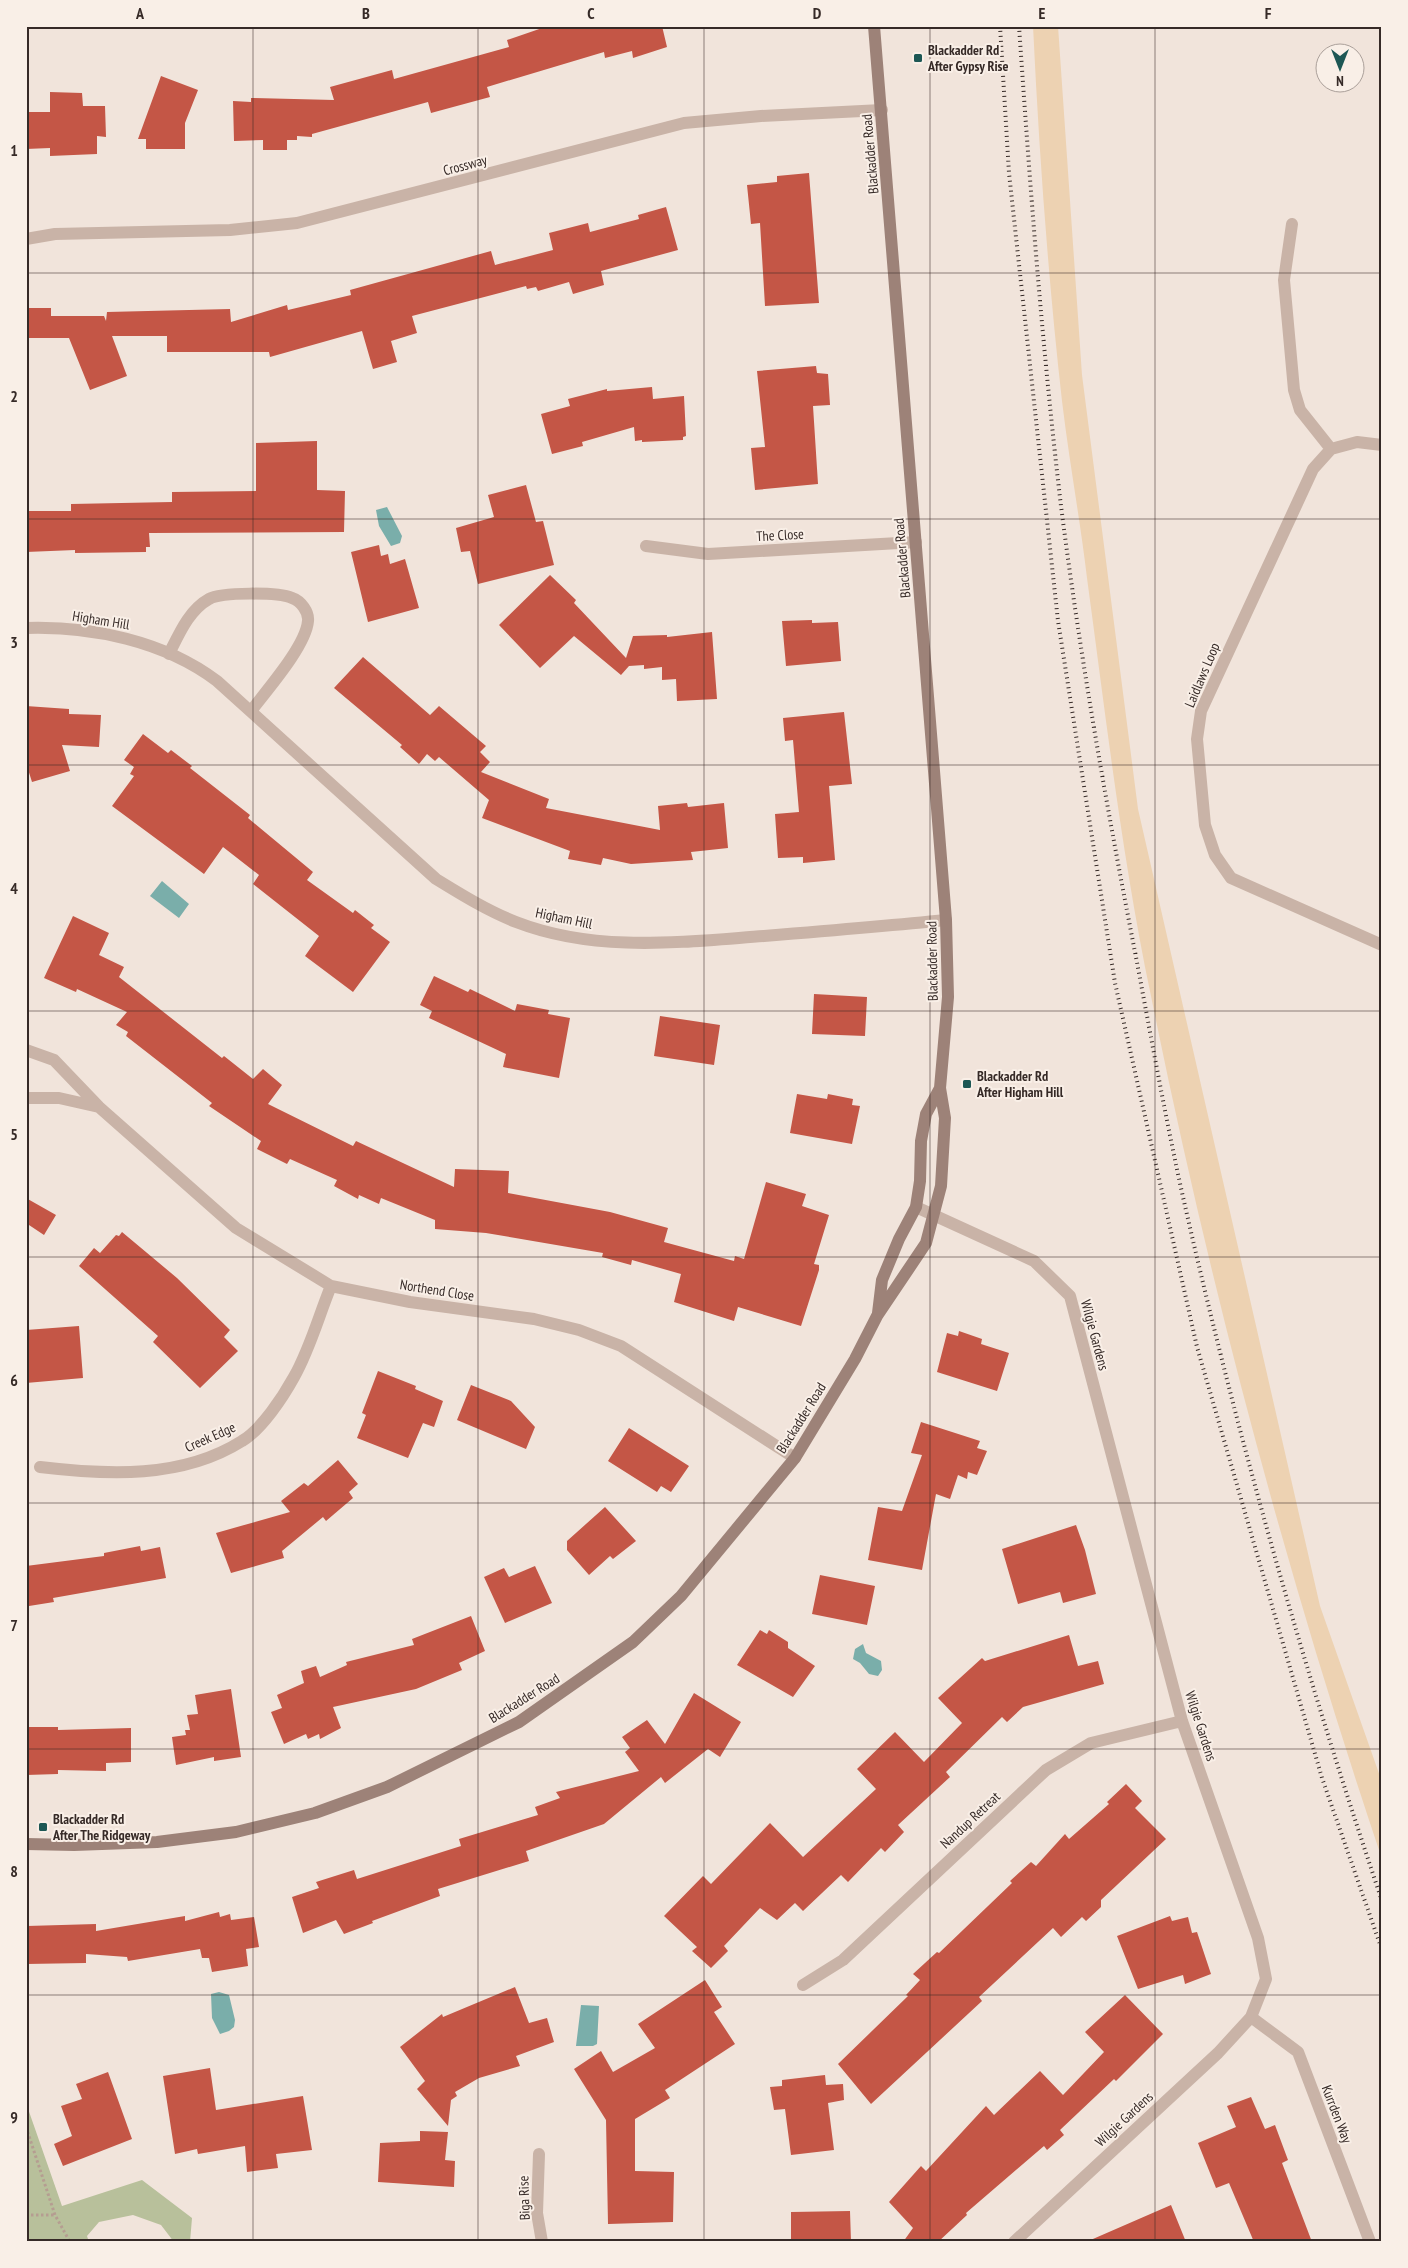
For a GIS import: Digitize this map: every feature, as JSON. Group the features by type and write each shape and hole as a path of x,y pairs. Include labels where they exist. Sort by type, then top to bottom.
{"street":[{"name":"Blackadder Road","path":"26,1844 74,1845 157,1842 236,1832 315,1813 387,1787 519,1722 633,1642 681,1596 795,1458 855,1359 877,1316 926,1243 941,1186 945,1118 940,1088 948,997 946,920 874,26"},
{"name":"Crossway","path":"26,239 55,234 230,230 298,223 684,123 761,116 882,110"},
{"path":"1292,224 1284,280 1294,390 1300,410 1331,449 1357,442 1382,445"},
{"name":"Crossway","path":"26,229 55,234"},
{"name":"Laidlaws Loop","path":"1331,449 1313,469 1201,711 1197,739 1204,816 1215,855 1231,878 1382,944"},
{"name":"The Close","path":"646,546 708,554 916,542"},
{"path":"169,654 182,628 197,607 211,597 250,593 292,598 306,609 308,622 294,653 250,711"},
{"name":"Higham Hill","path":"26,628 95,632 131,640 197,666 250,711 436,879 475,903 516,922 561,935 606,942 657,944 946,920"},
{"name":"Northend Close","path":"26,1050 54,1060 99,1107 236,1228 332,1286 410,1302 534,1319 579,1330 621,1346 795,1458"},
{"name":"Blackadder Road","path":"877,1316 882,1280 899,1239 916,1207 920,1182 921,1141 926,1114 940,1088"},
{"name":"Northend Close","path":"26,1098 59,1098 99,1107"},
{"name":"Wilgie Gardens","path":"916,1207 1034,1261 1070,1296 1182,1721 1258,1938 1266,1979 1252,2017 1218,2053 1014,2242"},
{"name":"Creek Edge","path":"40,1467 88,1473 165,1470 206,1459 244,1441 272,1412 295,1376 332,1286"},
{"name":"Nandup Retreat","path":"803,1985 842,1960 1046,1770 1091,1743 1182,1721"},
{"name":"Kurrden Way","path":"1252,2017 1298,2052 1370,2242"},
{"name":"Biga Rise","path":"539,2154 537,2213 542,2242"}],"path":[{"path":"26,2127 55,2215 70,2242"},
{"path":"26,2215 55,2215"}],"green space":[{"path":"26,2103 62,2206 142,2180 192,2218 190,2242 174,2242 161,2225 133,2215 99,2222 87,2236 89,2242 26,2242"}],"sand":[{"path":"1033,26 1058,26 1082,375 1138,809 1320,1606 1382,1782 1382,1859 1314,1646 1253,1431 1225,1323 1174,1105 1131,892 1062,401 1044,214"}],"water":[{"path":"387,507 402,536 400,543 391,546 379,526 376,510"},
{"path":"162,881 189,904 179,918 150,896"},
{"path":"863,1644 866,1653 881,1661 882,1670 878,1676 869,1674 860,1663 853,1659 855,1649"},
{"path":"219,1992 229,1995 235,2020 234,2027 220,2034 212,2018 211,1994"},
{"path":"581,2005 599,2006 597,2044 593,2046 576,2046"}],"building":[{"path":"548,26 662,26 667,47 633,58 632,51 605,58 604,52 487,87 490,97 431,113 428,102 312,134 312,137 297,136 297,140 287,140 287,150 263,150 263,140 234,141 233,101 251,102 251,98 334,100 330,87 392,70 394,79 509,47 507,40"},
{"path":"161,76 198,90 185,123 185,149 146,149 146,139 138,139"},
{"path":"50,92 82,93 83,106 105,106 106,137 97,136 97,154 50,156 50,148 26,149 26,112 50,112"},
{"path":"809,173 819,303 765,306 760,223 751,224 747,185 777,182 777,176"},
{"path":"666,207 678,250 601,271 604,285 573,294 569,282 538,291 536,287 527,289 526,286 412,316 417,333 391,341 397,362 373,369 362,331 270,357 269,352 167,352 167,336 112,336 127,376 90,390 69,338 26,338 26,308 51,308 51,316 104,316 106,321 107,312 230,309 231,322 287,305 288,310 351,295 350,290 491,251 495,265 553,250 549,233 588,223 590,232 639,219 638,215"},
{"path":"816,366 817,373 828,374 830,405 813,406 818,484 755,490 751,448 765,447 757,371"},
{"path":"652,387 653,399 684,396 686,436 683,437 683,440 635,441 634,427 582,442 583,446 552,454 541,414 570,406 568,399 607,389 607,391"},
{"path":"317,441 317,490 345,491 344,532 149,533 150,547 146,547 146,552 75,553 75,550 26,552 26,511 71,511 71,504 172,502 172,492 256,491 256,443"},
{"path":"526,485 536,522 543,521 554,565 478,584 470,551 461,552 456,528 494,517 488,495"},
{"path":"379,545 381,556 388,554 390,564 405,559 419,608 368,622 351,552"},
{"path":"550,575 576,600 574,603 626,658 633,636 667,635 667,637 712,632 717,699 677,701 676,679 662,680 662,667 644,669 644,665 629,666 621,675 574,636 540,668 499,625"},
{"path":"812,620 812,623 838,622 841,661 786,666 782,621"},
{"path":"363,657 430,715 439,706 486,746 480,752 490,762 481,772 549,799 546,808 660,830 658,806 687,803 688,807 724,803 728,848 691,852 693,860 631,864 603,858 601,865 568,859 570,851 482,818 489,800 439,757 435,761 427,754 419,764 400,747 402,745 334,688"},
{"path":"26,706 69,709 69,714 101,715 99,747 62,745 70,771 32,782 26,763"},
{"path":"844,712 852,784 829,786 835,860 803,863 803,857 778,858 775,814 799,812 793,740 785,741 783,718"},
{"path":"143,734 168,753 171,750 192,766 190,768 250,815 248,818 313,872 307,880 353,913 355,910 374,925 371,928 390,942 353,992 305,956 319,936 253,884 259,875 223,847 204,874 112,806 134,776 130,774 134,767 124,760"},
{"path":"73,916 109,933 99,955 124,967 119,977 222,1058 224,1056 253,1079 263,1069 282,1085 268,1104 353,1146 356,1141 454,1187 455,1169 509,1171 508,1193 610,1212 668,1228 664,1242 734,1261 735,1256 744,1259 766,1182 806,1194 802,1206 829,1215 814,1264 819,1265 819,1270 801,1326 738,1307 734,1321 674,1302 681,1274 632,1260 631,1265 602,1257 603,1253 486,1233 435,1229 435,1220 381,1198 379,1204 359,1195 358,1199 334,1186 337,1180 290,1159 287,1164 257,1149 261,1141 209,1106 212,1103 126,1036 128,1032 116,1025 127,1012 77,989 76,992 44,978"},
{"path":"434,976 468,992 470,989 515,1011 517,1004 549,1010 548,1014 570,1018 559,1078 503,1067 506,1054 429,1018 432,1011 420,1005"},
{"path":"814,994 867,997 865,1036 812,1034"},
{"path":"660,1016 720,1025 714,1065 654,1056"},
{"path":"797,1094 827,1099 828,1094 853,1099 852,1105 860,1106 852,1144 790,1133"},
{"path":"26,1198 56,1215 44,1235 26,1223"},
{"path":"122,1232 177,1278 230,1330 224,1337 238,1351 200,1388 153,1342 158,1336 79,1266 94,1248 100,1253 116,1235 119,1236"},
{"path":"79,1326 83,1378 26,1383 26,1330"},
{"path":"959,1331 982,1339 981,1344 1009,1353 997,1391 937,1372 947,1333 958,1336"},
{"path":"378,1371 416,1386 415,1389 443,1401 434,1427 423,1423 408,1458 357,1438 366,1415 362,1413"},
{"path":"471,1385 511,1401 535,1427 526,1449 457,1420"},
{"path":"921,1422 980,1441 977,1448 987,1451 977,1475 968,1472 967,1479 958,1475 950,1499 936,1494 922,1570 868,1560 878,1507 902,1511 922,1455 911,1453"},
{"path":"629,1428 689,1466 671,1492 661,1486 657,1492 608,1461"},
{"path":"338,1460 358,1484 349,1492 353,1498 326,1521 323,1517 282,1551 284,1558 231,1573 216,1533 290,1512 281,1501 304,1483 308,1486"},
{"path":"605,1507 636,1541 613,1559 610,1556 589,1575 567,1550 567,1541"},
{"path":"1076,1525 1085,1550 1096,1594 1063,1603 1060,1592 1018,1604 1002,1549"},
{"path":"140,1546 141,1551 160,1547 166,1578 53,1598 54,1602 29,1606 26,1566 104,1556 104,1553"},
{"path":"535,1566 552,1603 505,1623 484,1577 504,1568 509,1577"},
{"path":"820,1575 875,1586 867,1625 812,1614"},
{"path":"471,1616 485,1651 459,1663 462,1670 416,1689 333,1707 341,1728 320,1739 319,1734 308,1739 306,1734 284,1744 271,1712 282,1708 277,1695 304,1683 301,1671 316,1666 320,1677 347,1665 346,1662 414,1645 412,1639"},
{"path":"760,1630 767,1634 769,1630 788,1642 788,1648 815,1666 793,1697 737,1665"},
{"path":"1069,1635 1078,1666 1098,1661 1104,1684 1023,1707 1007,1722 1002,1717 946,1772 950,1777 898,1825 904,1832 885,1852 881,1848 848,1882 841,1875 803,1911 795,1903 777,1920 760,1908 724,1946 728,1951 711,1968 692,1951 697,1947 664,1916 703,1876 711,1884 770,1823 803,1857 876,1789 857,1769 895,1732 924,1762 962,1723 938,1698 982,1658 985,1661"},
{"path":"231,1689 241,1757 214,1761 214,1757 176,1765 172,1737 186,1735 185,1730 190,1730 187,1715 198,1714 195,1695"},
{"path":"694,1693 741,1722 720,1757 708,1749 665,1783 661,1777 604,1824 526,1851 529,1861 438,1889 440,1896 372,1921 373,1923 344,1934 336,1920 303,1933 292,1897 319,1888 316,1882 354,1870 357,1879 461,1846 459,1839 538,1815 535,1807 560,1798 556,1792 639,1771 625,1752 630,1748 622,1737 647,1720 665,1744"},
{"path":"28,1727 58,1727 58,1730 131,1728 131,1762 106,1763 106,1771 58,1770 58,1774 26,1775"},
{"path":"1126,1784 1142,1801 1135,1808 1166,1839 1101,1900 1101,1907 1086,1921 1082,1917 1061,1937 1053,1928 979,1997 982,2001 871,2104 838,2064 908,1996 906,1995 920,1980 913,1974 937,1952 939,1953 1012,1883 1010,1881 1031,1862 1036,1866 1065,1834 1069,1839 1109,1804 1107,1802"},
{"path":"219,1912 220,1917 230,1914 231,1920 254,1917 259,1947 246,1949 248,1966 212,1972 209,1958 202,1958 200,1949 128,1961 127,1957 86,1954 86,1963 26,1964 27,1926 96,1924 96,1931 185,1916 185,1921"},
{"path":"1170,1916 1172,1921 1188,1917 1192,1933 1197,1932 1211,1974 1185,1984 1183,1975 1138,1989 1117,1936"},
{"path":"705,1980 722,2007 714,2012 735,2044 665,2090 670,2098 635,2119 635,2171 674,2172 673,2222 608,2224 606,2120 574,2069 601,2051 613,2072 655,2048 638,2024"},
{"path":"515,1987 529,2023 547,2018 554,2042 516,2056 520,2066 479,2078 455,2092 457,2096 451,2100 448,2126 417,2089 425,2081 400,2047 442,2014 443,2017"},
{"path":"1125,1995 1163,2034 1116,2081 1114,2079 1060,2130 1064,2135 1047,2150 1044,2146 966,2213 967,2215 938,2242 903,2242 913,2228 889,2202 921,2166 926,2171 986,2106 994,2115 1040,2071 1063,2095 1104,2052 1085,2032"},
{"path":"210,2068 216,2110 303,2096 312,2150 276,2154 278,2168 247,2172 245,2146 198,2154 197,2149 175,2154 163,2076"},
{"path":"108,2072 132,2139 63,2166 54,2144 72,2136 61,2106 82,2099 76,2084"},
{"path":"825,2075 826,2085 843,2084 844,2100 828,2103 834,2150 791,2155 785,2109 774,2110 770,2087 782,2086 782,2080"},
{"path":"1251,2097 1265,2129 1275,2125 1288,2160 1282,2163 1312,2242 1254,2242 1229,2183 1216,2188 1198,2143 1236,2127 1227,2106"},
{"path":"420,2131 448,2132 445,2160 455,2161 454,2187 378,2182 380,2143 420,2141"},
{"path":"1171,2205 1186,2242 1086,2242"},
{"path":"850,2211 851,2242 791,2242 791,2212"}],"railway":[{"path":"1000,26 1009,173 1058,621 1115,983 1197,1347 1322,1778 1382,1950"},
{"path":"1019,26 1042,326 1068,562 1104,785 1163,1100 1202,1278 1247,1458 1325,1725 1382,1901"}],"place":[{"name":"Blackadder Rd After Gypsy Rise","path":"918,58"},
{"name":"Blackadder Rd After Higham Hill","path":"967,1084"},
{"name":"Blackadder Rd After The Ridgeway","path":"43,1827"}]}
